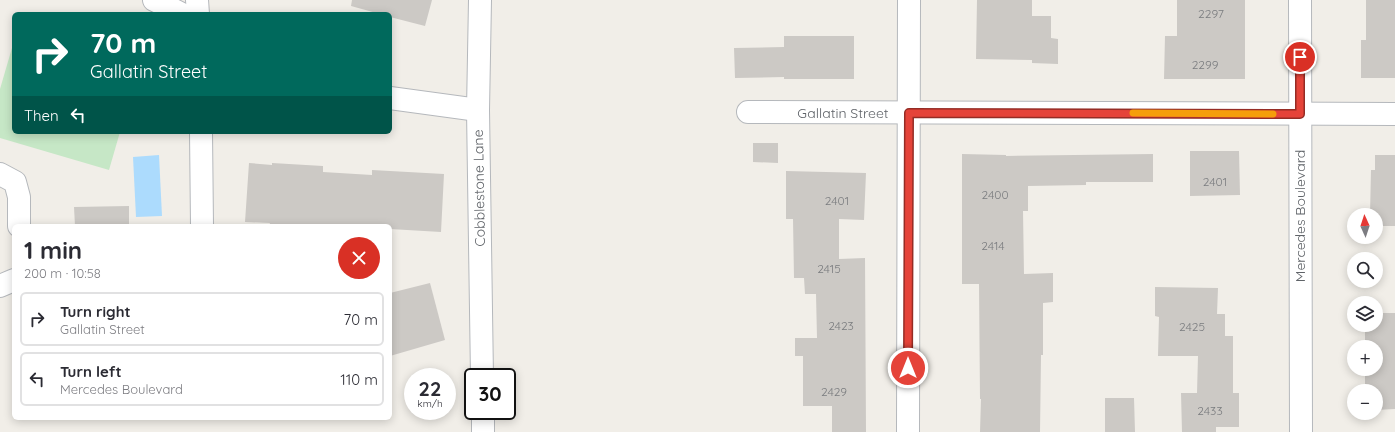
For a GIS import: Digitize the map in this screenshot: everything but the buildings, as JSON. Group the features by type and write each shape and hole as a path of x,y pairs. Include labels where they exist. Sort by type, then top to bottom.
{"street":[{"path":"154,0 178,12"},
{"path":"197,0 198,12"},
{"name":"Cobblestone Lane","path":"480,0 478,110 482,368"},
{"path":"908,432 909,0"},
{"name":"Mercedes Boulevard","path":"1300,0 1301,432"},
{"path":"392,98 478,110"},
{"name":"Gallatin Street","path":"748,112 1395,114"},
{"path":"201,134 202,224"},
{"path":"0,174 14,182 19,197 19,224"},
{"path":"0,286 12,281"},
{"path":"483,420 483,432"}],"green space":[{"path":"12,48 12,134 119,134 109,170 0,138 0,89"}],"water":[{"path":"159,155 162,216 136,217 133,157"}],"slow traffic":[{"path":"1133,113 1273,114"}],"route":[{"path":"908,368 909,113 1300,114 1300,57"}]}
